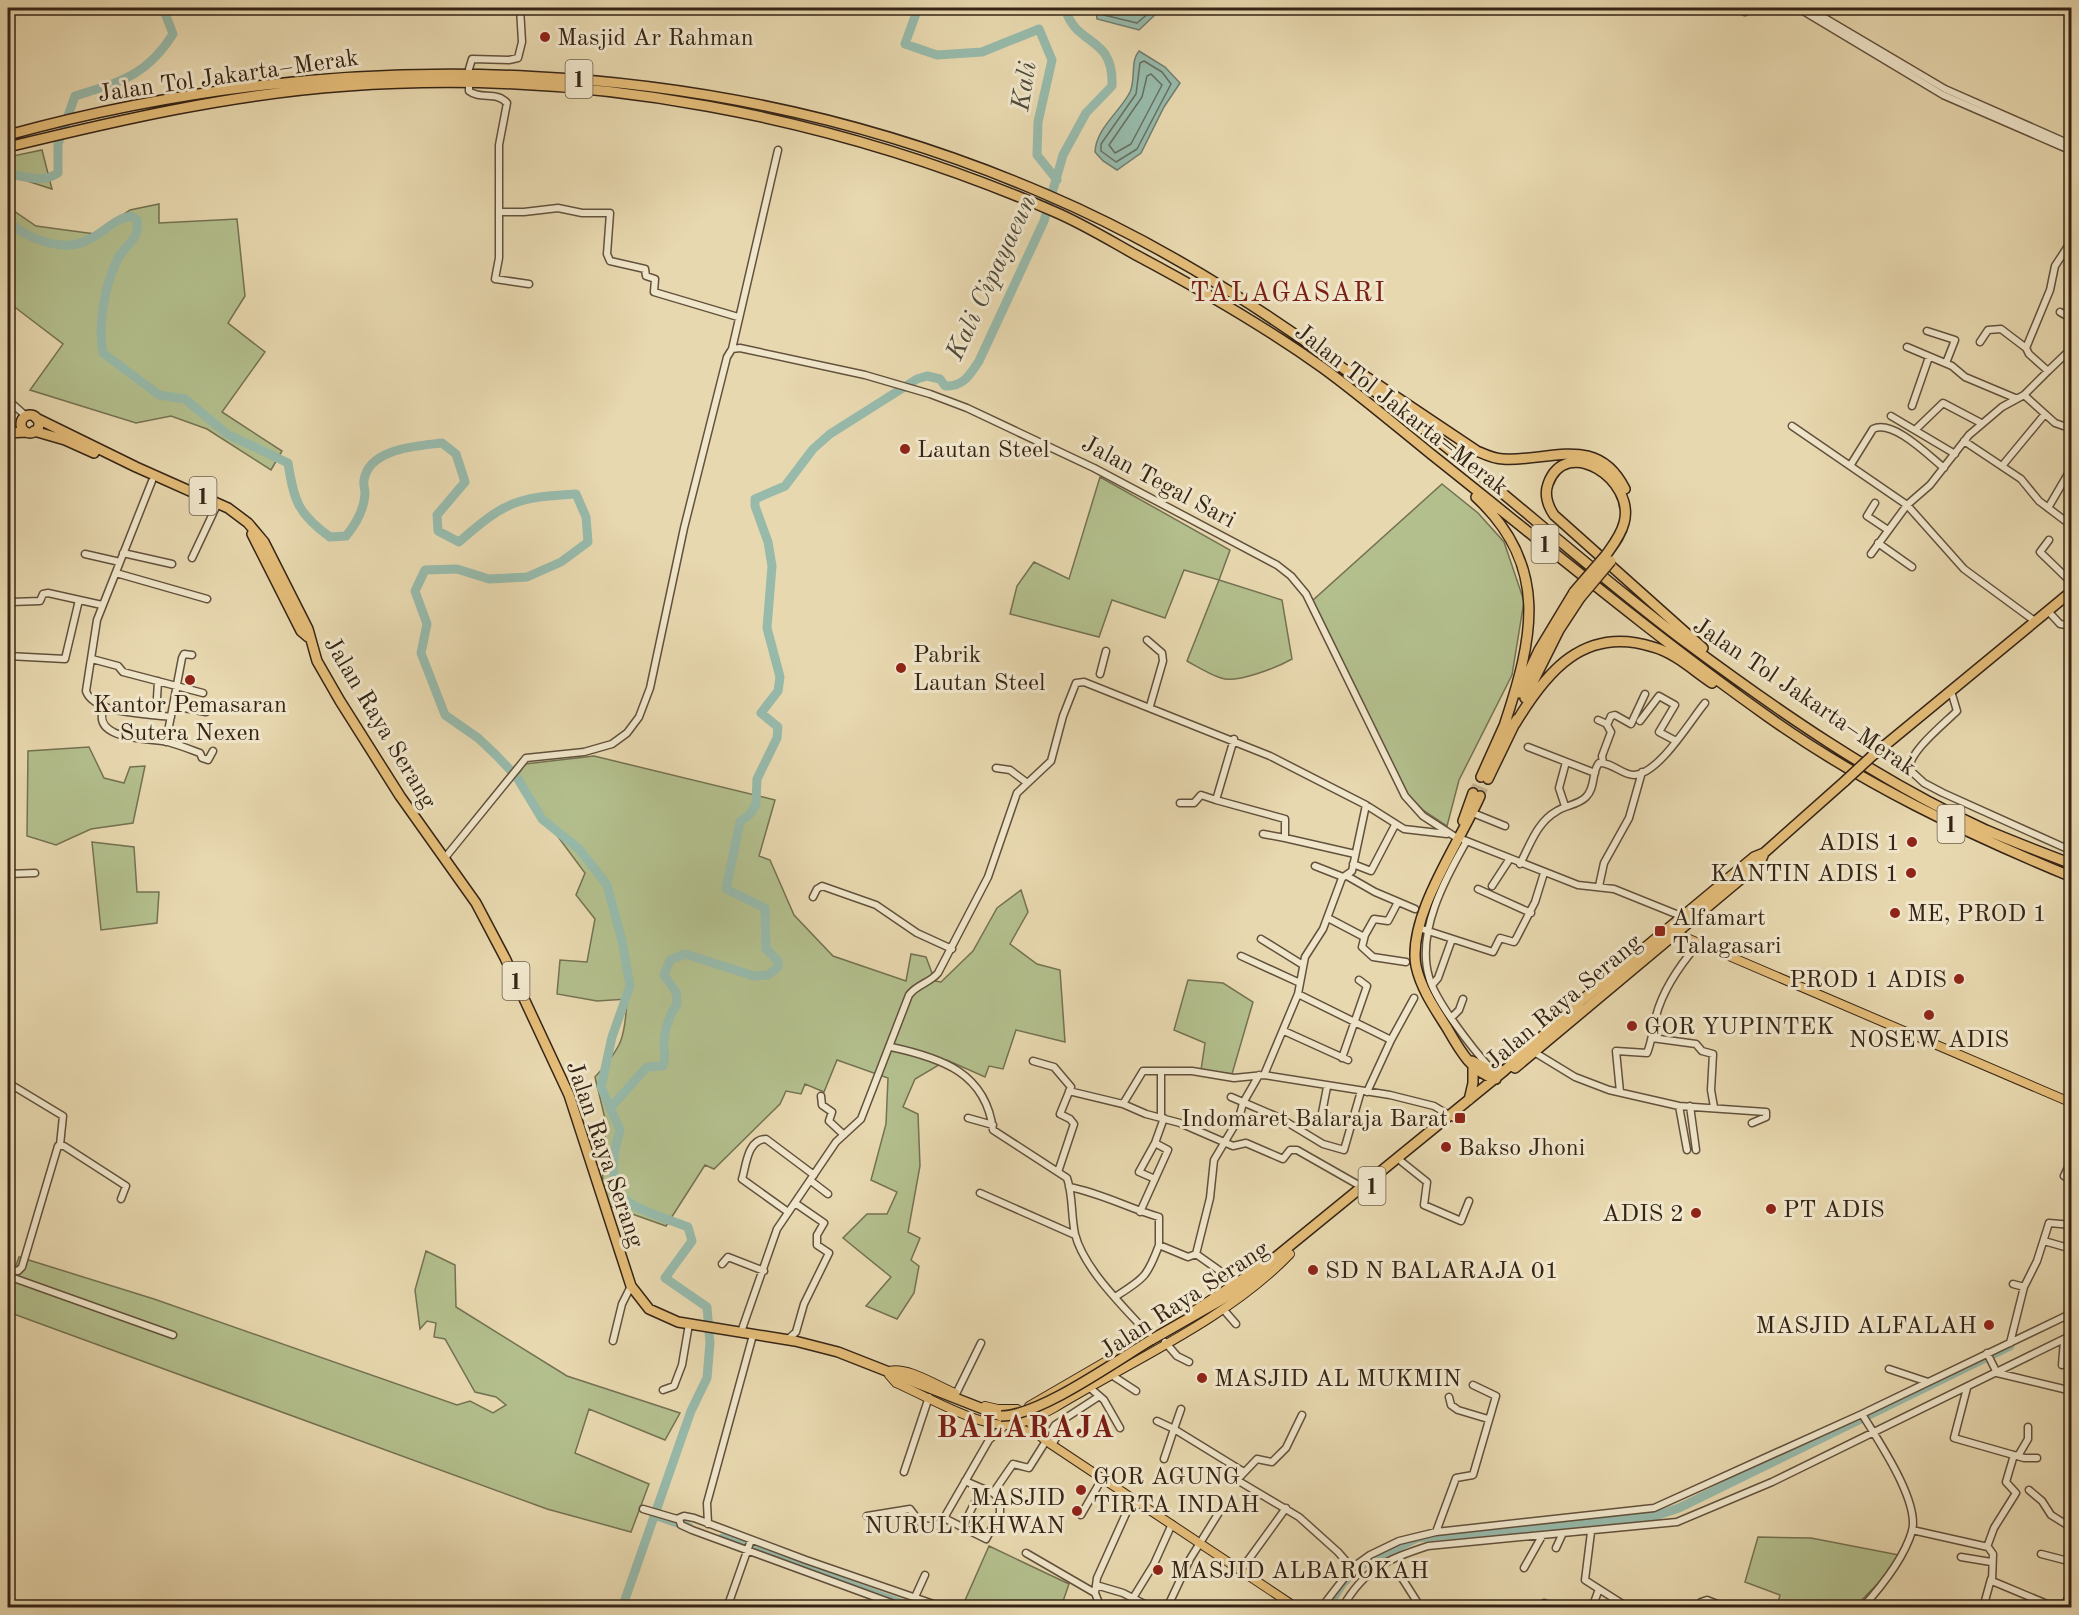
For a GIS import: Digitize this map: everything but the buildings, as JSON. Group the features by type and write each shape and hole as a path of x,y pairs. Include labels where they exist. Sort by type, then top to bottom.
{"highway":[{"name":"Jalan Tol Jakarta–Merak","path":"8,135 97,112 198,94 349,76 424,74 582,79 694,92 760,104 842,123 982,168 1062,201 1185,264 1257,308 1334,361 1403,413 1683,640 1731,674 1879,773 1984,829 2072,864"},
{"name":"Jalan Tol Jakarta–Merak","path":"8,147 195,105 296,91 400,84 522,84 693,105 831,134 911,157 1059,213 1250,319 1325,370 1674,647 1767,716 1880,787 1979,839 2072,877"},
{"path":"1250,319 1257,308"},
{"path":"1334,361 1352,368 1491,458 1517,459 1565,453 1588,455 1603,463 1619,477 1629,496 1630,524 1608,558 1577,595 1539,650 1510,723 1484,778"},
{"path":"1325,370 1487,506 1500,522 1528,590 1531,619 1510,723"},
{"name":"Jalan Raya Serang","path":"8,427 29,424 228,508 248,523 264,542 308,629 308,637 317,661 377,762 488,925 557,1066 574,1109 631,1286 638,1297 659,1316 691,1325 838,1352 991,1418 1011,1420 1024,1417 1198,1318 1253,1281 1452,1116 1495,1076 1534,1052 1555,1029"},
{"name":"Jalan Raya Serang","path":"8,433 29,424"},
{"name":"Jalan Raya Serang","path":"95,450 152,481 216,507 238,520 252,535 301,631 308,637"},
{"path":"1608,558 1625,522 1623,497 1613,480 1600,470 1584,463 1572,462 1560,466 1551,477 1546,489 1547,502 1554,515 1731,674"},
{"name":"Jalan Raya Serang","path":"1671,930 1681,916 1754,857 1764,853 1872,756 2072,591"},
{"path":"1510,723 1547,675 1566,659 1592,646 1618,642 1636,643 1661,650 1767,716"},
{"path":"1458,839 1473,813 1477,794 1423,913 1416,951 1419,975 1431,1001 1472,1065 1472,1099"},
{"name":"Jalan Raya Serang","path":"1495,1076 1555,1029 1671,930 1760,863 1764,853"},
{"path":"1472,1065 1495,1076"},
{"path":"1472,1065 1495,1076"},
{"name":"Jalan Raya Serang","path":"1289,1251 1362,1187 1380,1176"}],"main road":[{"path":"1671,930 1698,944 2072,1103"},
{"path":"1289,1251 1234,1286 1027,1407 998,1409 912,1375 896,1370 889,1373 896,1383 985,1421 1009,1425 1037,1435 1297,1608"},
{"path":"1009,1425 1029,1420 1054,1408 1223,1309 1254,1288 1289,1251"},
{"path":"1134,1345 1141,1347 1143,1355"},
{"path":"1050,1394 1055,1399 1054,1408"},
{"path":"1027,1407 1029,1420 1037,1435"}],"street":[{"path":"469,69 472,58 509,60 518,58 522,42 520,8"},
{"path":"1798,8 1943,95 2072,151"},
{"path":"1808,8 1945,89 2072,145"},
{"path":"469,86 469,91 474,95 500,97 507,103 499,145 499,258 495,279 529,284"},
{"path":"444,859 526,758 584,752 612,744 627,733 639,717 650,688 684,528 727,357 732,349 778,150"},
{"path":"499,212 558,208 582,213 603,211 610,213 607,254 610,261 645,269 646,276 655,279 654,292 738,317"},
{"path":"2026,348 2050,290 2055,266 2072,240"},
{"path":"2060,312 2072,319"},
{"path":"1980,342 1988,330 2001,329 2026,348 2029,354 2048,371"},
{"path":"1927,331 1956,342 1946,363"},
{"path":"1907,347 1946,363 1965,377 2015,398"},
{"path":"1871,554 1907,505 1930,485 1981,423 2015,398 2024,395 2072,348"},
{"name":"Jalan Tegal Sari","path":"732,349 801,360 930,394 1094,468 1230,540 1291,576 1306,594 1399,788 1424,816 1458,839"},
{"path":"1912,406 1929,357"},
{"path":"2024,395 2055,423 2072,429"},
{"path":"8,400 29,424"},
{"path":"1916,430 1943,403 1981,423"},
{"path":"1899,420 1904,414"},
{"path":"2002,466 2045,414"},
{"path":"1891,416 1955,454"},
{"path":"1792,426 1907,505 1964,569 2036,622"},
{"path":"1850,466 1874,429 1883,426 1898,432 1944,468"},
{"path":"1964,441 2021,479 2048,508 2072,526"},
{"path":"2048,508 2072,467"},
{"path":"152,481 102,605 95,628 87,694 104,707 171,717"},
{"path":"1875,504 1867,516 1888,530"},
{"path":"192,558 216,507"},
{"path":"2049,540 2040,552 2072,583"},
{"path":"1878,543 1912,567"},
{"path":"123,553 172,564"},
{"path":"85,554 120,562"},
{"path":"116,573 207,599"},
{"path":"11,602 40,601 42,594 48,593 102,605"},
{"path":"8,656 66,658 79,600"},
{"path":"2048,611 2060,624 2072,626"},
{"path":"1147,640 1162,653 1164,661 1150,706"},
{"path":"1098,680 1106,651"},
{"path":"166,742 183,656 192,655"},
{"path":"92,659 203,693"},
{"path":"736,1332 764,1271 772,1240 788,1212 844,1135 861,1119 891,1047 909,995 915,988 934,978 952,949 988,877 1017,793 1051,760 1063,716 1076,683 1098,680 1150,706 1234,739 1366,805 1395,825 1409,831 1458,839 1578,885 1599,886 1621,891 1681,916"},
{"path":"156,715 158,681"},
{"path":"1951,691 1958,707 1957,711 1913,756 1908,766 1910,770 1924,783 1943,793 2072,851"},
{"path":"1640,721 1645,693"},
{"path":"1607,724 1613,715 1630,724 1640,721 1659,696 1675,705 1659,732 1676,741"},
{"path":"1520,864 1539,827 1556,811 1586,798 1594,783 1597,766 1603,763 1630,774 1641,772 1659,762 1705,703"},
{"path":"173,706 206,712"},
{"path":"104,707 101,717 106,727 127,738 166,742 200,753 202,758 208,760 213,751"},
{"path":"1598,720 1607,724 1611,732 1602,756 1603,763"},
{"path":"1216,800 1234,739"},
{"path":"1528,747 1595,774"},
{"path":"1565,806 1559,788 1566,762"},
{"path":"996,768 1010,770 1026,782"},
{"path":"1599,886 1604,863 1629,818 1641,772"},
{"path":"1180,803 1194,803 1201,795 1286,819 1285,838"},
{"path":"1197,1254 1210,1198 1213,1165 1239,1118 1243,1102 1261,1075 1284,1031 1298,994 1305,957 1328,918 1353,864 1366,805"},
{"path":"1473,813 1505,826"},
{"path":"1353,864 1371,871 1395,825"},
{"path":"1263,834 1355,854"},
{"path":"1458,839 1429,931 1427,965 1432,985 1469,1044 1495,1076"},
{"path":"1492,886 1509,860"},
{"path":"1315,866 1415,909"},
{"path":"8,874 34,873"},
{"path":"1419,927 1493,952 1500,938 1514,942 1531,913 1544,873"},
{"path":"813,897 817,889 822,886 865,900 917,933 952,949"},
{"path":"1478,889 1531,913"},
{"path":"1398,902 1388,921 1374,919 1364,937 1362,947 1366,954 1406,962"},
{"path":"1328,918 1364,937"},
{"path":"1261,939 1303,965"},
{"path":"1432,985 1438,978 1452,939"},
{"path":"1620,1092 1616,1051 1647,1053 1656,1014 1666,991 1677,970 1698,944"},
{"path":"1241,956 1300,983"},
{"path":"1284,1031 1345,1059 1367,986 1359,980"},
{"path":"1298,994 1391,1040"},
{"path":"1231,1098 1280,1118 1323,1144 1344,1150 1364,1091 1414,998"},
{"path":"1452,1017 1459,1010 1463,999"},
{"path":"1652,1038 1696,1044 1702,1051 1713,1054 1711,1090 1714,1107"},
{"path":"891,1047 923,1055 970,1079 990,1107 993,1130 1067,1178 1075,1235 1096,1273 1150,1336"},
{"path":"1534,1052 1582,1081 1620,1092 1679,1106 1766,1112 1766,1117 1752,1123"},
{"path":"1033,1061 1060,1072 1071,1087 1060,1114 1074,1124 1058,1172"},
{"path":"1123,1104 1143,1071 1192,1071 1234,1078 1261,1075 1364,1091 1427,1104 1452,1116"},
{"path":"1155,1179 1139,1172 1155,1143 1163,1118 1161,1072"},
{"path":"8,1269 16,1272 22,1267 56,1149 60,1145 63,1116 10,1084"},
{"path":"1327,1087 1322,1113 1334,1119"},
{"path":"1069,1091 1123,1104 1233,1146 1246,1143 1283,1159 1290,1150 1297,1150 1362,1187"},
{"path":"821,1095 822,1105 832,1112 829,1121 844,1135"},
{"path":"1679,1106 1687,1150"},
{"path":"1690,1106 1696,1150"},
{"path":"968,1118 993,1125"},
{"path":"788,1212 742,1179 745,1161 755,1144 766,1139 828,1194"},
{"path":"1140,1212 1168,1150 1155,1143"},
{"path":"60,1145 126,1186 120,1199"},
{"path":"2072,1159 2064,1176 2072,1181"},
{"path":"1400,1160 1427,1182 1424,1205 1461,1221 1469,1201"},
{"path":"1069,1187 1114,1199 1161,1219 1159,1245 1148,1272 1139,1283 1115,1297"},
{"path":"980,1193 1075,1235"},
{"path":"788,1341 796,1332 804,1304 829,1252 817,1245 817,1235 824,1223 795,1203"},
{"path":"2010,1344 2024,1287 2050,1222 2072,1225"},
{"path":"2044,1241 2072,1249"},
{"path":"1159,1245 1188,1257 1197,1254"},
{"path":"1197,1254 1220,1271 1234,1286"},
{"path":"722,1264 728,1257 764,1271"},
{"path":"8,1276 173,1335"},
{"path":"2013,1284 2024,1287"},
{"path":"613,1341 622,1304 631,1286"},
{"path":"1223,1309 1236,1324"},
{"path":"1321,1608 1352,1568 1370,1555 1399,1541 1436,1532 1654,1508 1677,1500 1862,1415 2072,1313"},
{"path":"663,1390 674,1386 679,1377 691,1325"},
{"path":"708,1524 707,1503 753,1335"},
{"path":"1342,1608 1358,1582 1370,1571 1397,1557 1428,1546 1562,1535 1677,1522 1772,1482 1872,1431 1967,1388 1996,1370 2072,1335"},
{"path":"2061,1365 2064,1340"},
{"path":"1166,1342 1177,1356 1189,1362"},
{"path":"956,1394 981,1343"},
{"path":"1988,1355 1996,1370 2072,1391"},
{"path":"1889,1369 1928,1382"},
{"path":"1110,1374 1136,1391"},
{"path":"1436,1532 1456,1478 1473,1475 1496,1396 1473,1385"},
{"path":"1089,1387 1104,1400 1120,1428"},
{"path":"1967,1388 1954,1438 2031,1460 2037,1458"},
{"path":"904,1472 929,1397"},
{"path":"993,1493 1013,1464 1030,1467 1049,1443 1057,1437 1052,1430 1055,1425 1098,1397"},
{"path":"1449,1397 1451,1405 1457,1410 1488,1419"},
{"path":"1164,1459 1181,1409"},
{"path":"1302,1415 1281,1453 1272,1462 1257,1459 1237,1478 1239,1482 1286,1508 1338,1552 1352,1568"},
{"path":"1862,1415 1905,1493 1915,1531 1879,1589 1862,1608"},
{"path":"1157,1421 1174,1428 1244,1472"},
{"path":"867,1515 910,1509 919,1524 935,1527 944,1518 989,1440 1009,1425"},
{"path":"1987,1547 1994,1528 2016,1493 2006,1482 2016,1456 2028,1438 2028,1427"},
{"path":"1081,1515 1103,1477"},
{"path":"944,1518 982,1539 987,1538 1000,1513 1000,1498 965,1481"},
{"path":"962,1528 981,1490"},
{"path":"2030,1490 2042,1501 2051,1515 2072,1528"},
{"path":"1101,1608 1096,1589 1133,1498"},
{"path":"1167,1608 1190,1558 1222,1506"},
{"path":"1241,1570 1286,1508"},
{"path":"643,1509 905,1608"},
{"path":"679,1521 686,1516 751,1541 945,1608"},
{"path":"1133,1598 1154,1564 1172,1524"},
{"path":"1915,1531 1987,1547 1992,1551 1990,1562 1994,1572 1983,1608"},
{"path":"1591,1532 1585,1580 1629,1608"},
{"path":"1556,1548 1562,1535"},
{"path":"1524,1568 1542,1536"},
{"path":"728,1608 751,1541"},
{"path":"1026,1553 1096,1589 1133,1598 1152,1608"},
{"path":"2041,1554 2072,1562"},
{"path":"1961,1557 1990,1562"},
{"path":"915,1597 925,1575"},
{"path":"1400,1575 1421,1607"},
{"path":"1991,1579 2046,1606 2065,1604 2072,1590"},
{"path":"1592,1608 1599,1589"},
{"path":"1698,1608 1701,1602 1707,1600 1725,1608"},
{"path":"1544,1603 1557,1608"}],"green space":[{"path":"42,150 52,189 18,178 8,184 8,157"},
{"path":"159,204 159,223 237,219 245,296 228,323 265,352 222,412 282,451 271,470 207,429 171,416 136,423 30,390 63,344 8,302 8,207 36,226 95,234 130,210"},
{"path":"1100,477 1230,550 1219,580 1184,570 1165,618 1112,600 1099,637 1010,614 1017,586 1034,562 1069,579"},
{"path":"1442,484 1478,513 1504,542 1524,601 1512,675 1459,780 1447,826 1423,810 1404,791 1312,601"},
{"path":"1219,580 1282,600 1292,659 1257,674 1236,679 1221,678 1187,661"},
{"path":"89,747 104,778 124,783 130,767 145,766 133,823 91,829 56,845 27,836 28,751"},
{"path":"594,756 775,800 759,856 770,860 794,915 833,956 906,981 911,954 926,957 935,981 941,982 973,951 997,908 1021,890 1028,912 1010,944 1037,964 1060,970 1065,1042 1016,1030 1003,1069 989,1066 985,1077 947,1060 915,1079 903,1107 918,1114 920,1166 908,1232 920,1238 911,1260 919,1266 914,1293 897,1319 866,1306 891,1277 843,1238 867,1214 887,1214 897,1192 871,1180 886,1124 888,1078 837,1060 824,1092 805,1084 801,1094 786,1091 780,1104 714,1169 705,1165 666,1226 601,1203 606,1123 595,1077 611,1058 620,1042 625,1024 627,999 597,1001 557,994 560,960 587,962 595,919 576,895 585,873 515,779 525,764"},
{"path":"92,842 134,847 137,892 159,892 157,923 101,930"},
{"path":"1188,980 1223,983 1253,1002 1232,1074 1201,1070 1205,1043 1174,1030"},
{"path":"426,1251 455,1265 456,1307 567,1376 680,1413 665,1440 589,1409 575,1453 649,1484 631,1532 547,1509 8,1312 8,1287 19,1257 154,1299 457,1405 470,1401 493,1413 506,1405 496,1397 475,1392 445,1339 434,1337 436,1323 427,1321 420,1329 415,1290"},
{"path":"1758,1537 1811,1538 1899,1555 1886,1575 1855,1607 1777,1607 1780,1595 1745,1582"},
{"path":"989,1546 1069,1584 1061,1607 969,1608 963,1605"}],"water":[{"path":"1098,8 1157,8 1156,14 1139,30 1097,19 1096,10"},
{"path":"1139,51 1165,67 1180,83 1164,107 1141,153 1117,170 1103,161 1095,152 1096,143 1099,135 1130,92 1136,55"}],"waterway":[{"path":"8,174 39,179 58,173 58,144 75,96 131,76 153,59 173,34 163,8"},
{"name":"Kali","path":"918,8 905,44 937,55 982,52 1039,29 1052,60 1038,122 1037,155 1057,180"},
{"name":"Kali Cipayaeun","path":"611,1107 647,1067 663,1066 665,1032 677,1004 676,992 664,975 670,960 685,954 754,976 768,975 778,967 778,961 766,949 765,908 726,889 740,822 751,813 756,804 757,779 777,738 778,727 761,713 778,691 780,677 767,628 772,566 768,542 755,506 755,499 785,486 813,449 830,434 917,379 927,376 940,379 945,386 951,386 961,382 969,375 979,361 1044,221 1063,155 1086,113 1112,86 1111,69 1107,58 1101,49 1077,30 1070,21 1065,8"},
{"path":"8,222 36,239 58,245 69,245 90,239 125,218 131,216 137,220 134,238 117,260 106,294 101,330 103,353 159,395 185,399 227,434 288,463 299,506 311,521 330,537 346,536 356,522 364,500 364,480 368,469 375,461 385,455 408,448 442,443 456,454 465,482 437,515 438,531 459,542 488,518 512,504 539,497 576,494 586,517 588,542 561,562 527,577 489,579 457,569 425,570 415,591 427,624 421,653 445,715 478,738 496,755 516,776 542,819 579,849 607,885 622,941 630,986 612,1037 601,1087 620,1130 613,1167 616,1186 631,1204 688,1227 692,1241 665,1278 707,1307 710,1343 707,1378 691,1411 622,1608"},
{"path":"1327,1608 1342,1584 1360,1566 1417,1538 1655,1516 1679,1508 2010,1346"},
{"path":"654,1515 689,1527"},
{"path":"722,1538 914,1608"}],"tunnel":[{"path":"1473,793 1481,777"},
{"path":"1480,796 1488,779"}],"place":[{"name":"Masjid Ar Rahman","path":"545,37"},
{"name":"Lautan Steel","path":"905,449"},
{"name":"Pabrik Lautan Steel","path":"901,668"},
{"name":"Kantor Pemasaran Sutera Nexen","path":"190,680"},
{"name":"ADIS 1","path":"1912,842"},
{"name":"KANTIN ADIS 1","path":"1911,873"},
{"name":"ME, PROD 1","path":"1895,913"},
{"name":"Alfamart Talagasari","path":"1660,931"},
{"name":"PROD 1 ADIS","path":"1959,979"},
{"name":"NOSEW ADIS","path":"1929,1015"},
{"name":"GOR YUPINTEK","path":"1632,1026"},
{"name":"Indomaret Balaraja Barat","path":"1460,1118"},
{"name":"Bakso Jhoni","path":"1446,1147"},
{"name":"PT ADIS","path":"1771,1209"},
{"name":"ADIS 2","path":"1696,1213"},
{"name":"SD N BALARAJA 01","path":"1313,1270"},
{"name":"MASJID ALFALAH","path":"1989,1325"},
{"name":"MASJID AL MUKMIN","path":"1202,1378"},
{"name":"GOR AGUNG TIRTA INDAH","path":"1081,1490"},
{"name":"MASJID NURUL IKHWAN","path":"1077,1511"},
{"name":"MASJID ALBAROKAH","path":"1158,1570"}],"district":[{"name":"TALAGASARI","path":"1288,292"},
{"name":"BALARAJA","path":"1026,1427"}]}
